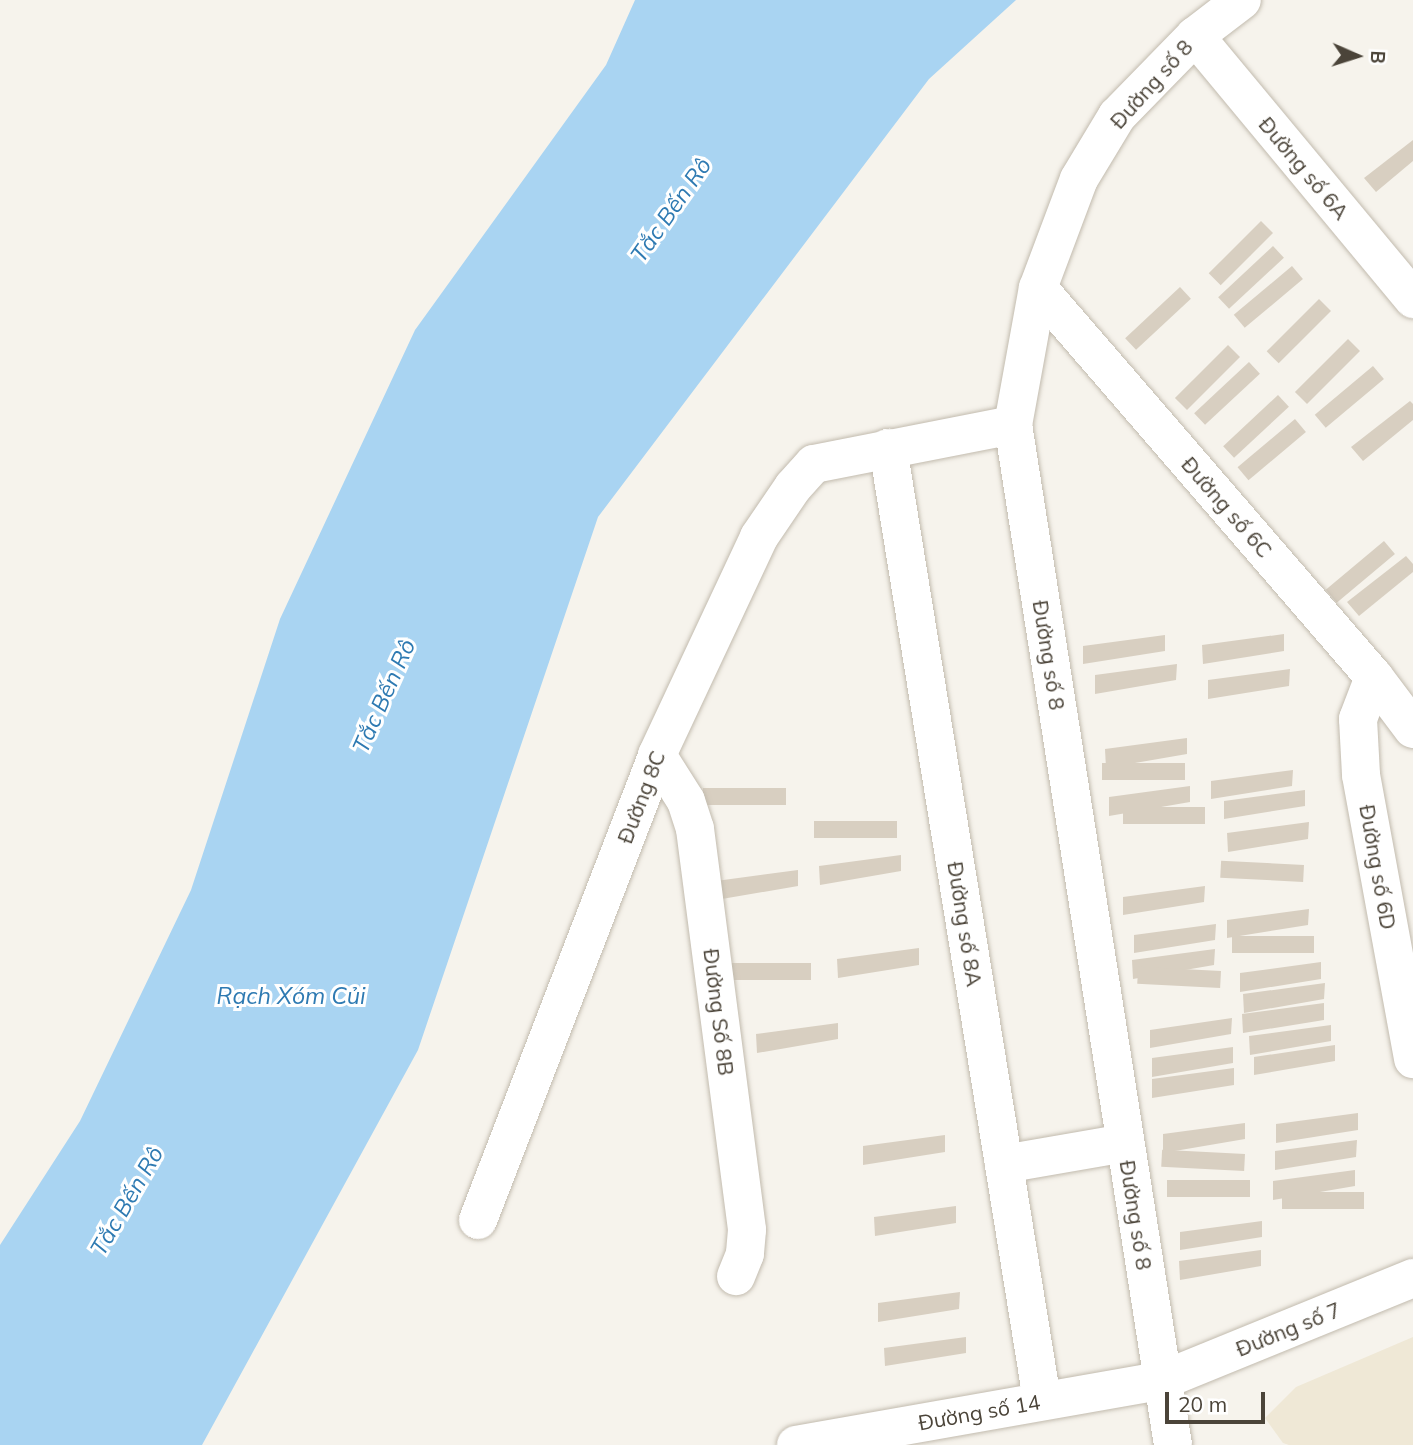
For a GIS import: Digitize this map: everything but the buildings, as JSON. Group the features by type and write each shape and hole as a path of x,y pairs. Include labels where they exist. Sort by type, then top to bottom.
{"street":[{"name":"Đường số 8","path":"1173,1445 1013,425 1038,288 1079,179 1117,116 1195,36 1242,0"},
{"name":"Đường số 6A","path":"1195,36 1413,299"},
{"name":"Đường số 6C","path":"1038,288 1374,677 1413,729"},
{"name":"Đường 8C","path":"478,1220 657,755 759,537 793,487 814,464 1013,425"},
{"name":"Đường số 8A","path":"888,448 1042,1400"},
{"name":"Đường số 6D","path":"1374,677 1357,719 1361,775 1407,991 1413,1059"},
{"name":"Đường Số 8B","path":"657,755 686,801 695,829 747,1230 745,1254 736,1276"},
{"path":"1004,1164 1125,1143"},
{"name":"Đường số 7","path":"1163,1380 1413,1278"},
{"name":"Đường số 14","path":"796,1445 1163,1380"}],"shaded area":[{"path":"1413,1337 1413,1445 1289,1445 1283,1443 1265,1418 1296,1387"}],"water":[{"name":"Rạch Xóm Củi","path":"635,0 1016,0 929,79 598,517 418,1050 202,1445 0,1445 0,1245 80,1121 191,890 280,619 415,330 606,65"}],"water label":[{"name":"Tắc Bến Rô","path":"671,210"},
{"name":"Tắc Bến Rô","path":"384,696"},
{"name":"Tắc Bến Rô","path":"127,1201"}]}
